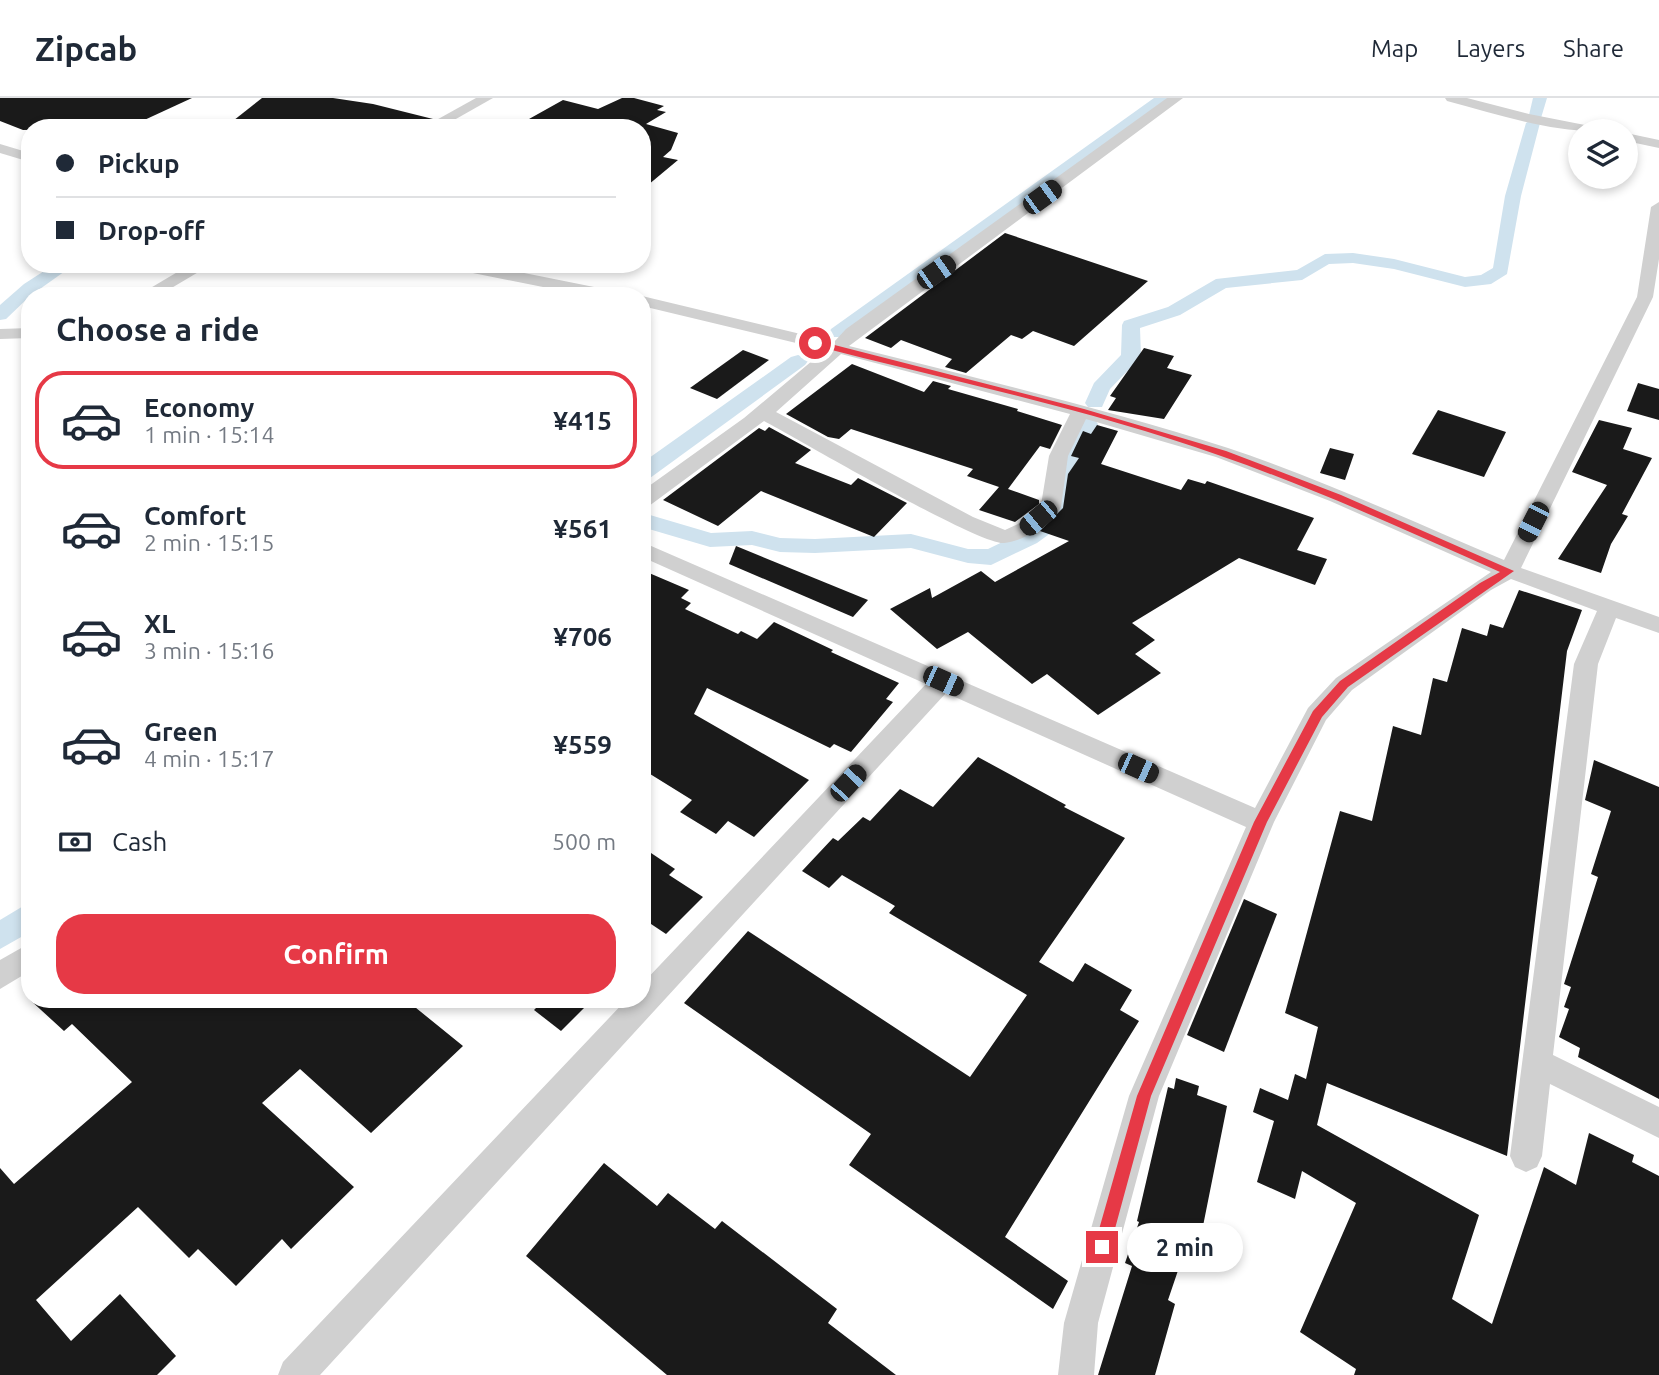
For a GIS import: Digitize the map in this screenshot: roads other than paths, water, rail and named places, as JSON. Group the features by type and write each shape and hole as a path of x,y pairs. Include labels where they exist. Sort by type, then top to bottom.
{"street":[{"path":"446,119 486,98"},
{"path":"651,494 762,412 837,349 852,333 1177,98"},
{"path":"1452,98 1568,126"},
{"path":"1638,140 1659,144"},
{"path":"0,148 21,155"},
{"path":"1076,1375 1081,1323 1144,1096 1261,822 1317,714 1344,684 1483,585 1508,571 1652,299 1659,207"},
{"path":"162,287 187,273"},
{"path":"498,273 569,287"},
{"path":"651,303 725,319 1081,411 1223,453 1337,497 1508,571 1659,625"},
{"path":"0,334 21,333"},
{"path":"762,412 967,522 1007,536 1025,529 1051,507 1052,471 1060,447 1081,411"},
{"path":"651,553 1261,822"},
{"path":"1526,1156 1586,664 1609,606"},
{"path":"651,994 943,681"},
{"path":"0,976 21,961"},
{"path":"296,1375 638,1008"},
{"path":"1537,1062 1659,1122"}],"waterway":[{"path":"838,333 1163,98"},
{"path":"1536,115 1540,98"},
{"path":"1095,403 1101,387 1131,356 1131,325 1174,311 1222,283 1302,275 1325,259 1353,258 1394,264 1465,282 1485,280 1501,270 1513,196 1533,123"},
{"path":"32,287 53,273"},
{"path":"0,315 21,296"},
{"path":"651,467 798,361"},
{"path":"651,522 710,540 752,538 780,545 815,546 911,541 968,556 991,557 1029,538 1062,514 1065,467 1088,424"},
{"path":"0,936 21,921"}]}
